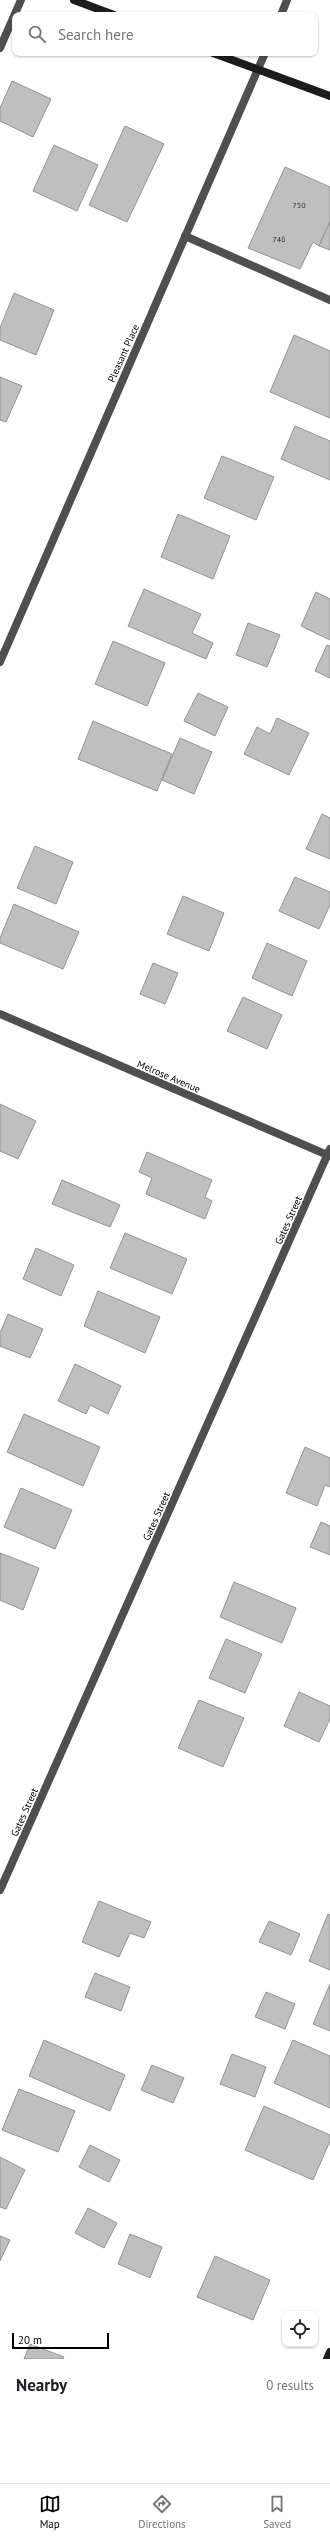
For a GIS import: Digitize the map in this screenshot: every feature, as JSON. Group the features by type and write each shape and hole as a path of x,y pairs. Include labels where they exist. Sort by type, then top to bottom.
{"street":[{"path":"16,12 21,0"},
{"path":"74,0 106,12"},
{"path":"282,12 287,0"},
{"path":"0,48 12,21"},
{"path":"222,56 330,96"},
{"name":"Pleasant Place","path":"0,662 264,56"},
{"path":"185,236 330,300"},
{"name":"Melrose Avenue","path":"0,1014 329,1154"},
{"name":"Gates Street","path":"0,1890 329,1154"},
{"path":"327,2359 330,2352"}],"building":[{"path":"12,81 51,99 33,137 0,121 0,108"},
{"path":"125,126 164,144 127,222 89,205"},
{"path":"54,145 98,165 77,211 33,191"},
{"path":"285,167 330,187 330,222 319,246 313,242 300,269 248,248"},
{"path":"330,222 330,250 319,246"},
{"path":"14,293 54,310 36,355 0,340 0,328"},
{"path":"294,335 330,351 330,418 270,392"},
{"path":"0,377 22,386 6,422 0,420"},
{"path":"295,426 330,441 330,480 281,459"},
{"path":"222,456 274,477 256,520 204,498"},
{"path":"178,514 230,536 213,579 161,557"},
{"path":"144,589 201,614 192,633 213,643 206,659 128,626"},
{"path":"316,592 330,599 330,640 301,626"},
{"path":"248,623 280,635 267,667 236,655"},
{"path":"113,641 165,663 147,706 95,684"},
{"path":"327,645 330,646 330,678 315,671"},
{"path":"198,693 228,707 215,736 184,721"},
{"path":"277,718 309,733 289,775 244,754 257,727 270,734"},
{"path":"93,721 172,754 157,791 78,759"},
{"path":"180,738 212,752 194,794 162,780"},
{"path":"322,814 330,818 330,859 306,849"},
{"path":"35,846 73,862 56,904 17,888"},
{"path":"295,877 330,892 330,905 319,929 279,911"},
{"path":"183,896 224,913 209,951 167,934"},
{"path":"14,904 79,932 63,969 0,943 0,938"},
{"path":"267,943 307,961 292,996 252,978"},
{"path":"153,963 178,973 165,1004 140,994"},
{"path":"243,997 282,1015 267,1049 227,1031"},
{"path":"0,1104 36,1121 18,1159 0,1151"},
{"path":"147,1152 212,1180 205,1197 212,1201 205,1219 146,1194 152,1178 139,1172"},
{"path":"62,1180 120,1205 110,1227 52,1204"},
{"path":"125,1233 187,1259 172,1294 110,1268"},
{"path":"36,1248 74,1265 61,1296 23,1279"},
{"path":"98,1291 160,1317 145,1353 84,1326"},
{"path":"8,1314 43,1329 30,1358 0,1346 0,1333"},
{"path":"75,1364 121,1386 108,1414 90,1405 86,1414 58,1401"},
{"path":"24,1414 100,1447 83,1486 7,1452"},
{"path":"305,1447 330,1458 330,1487 325,1485 317,1506 286,1493"},
{"path":"21,1488 72,1510 55,1549 4,1527"},
{"path":"321,1522 330,1526 330,1555 310,1547"},
{"path":"0,1553 39,1568 23,1610 0,1600"},
{"path":"234,1582 296,1608 282,1643 220,1617"},
{"path":"226,1639 262,1654 245,1693 209,1678"},
{"path":"299,1692 330,1706 330,1719 319,1742 284,1726"},
{"path":"199,1700 244,1718 223,1767 178,1748"},
{"path":"99,1901 151,1922 144,1938 130,1933 119,1957 82,1942"},
{"path":"328,1914 330,1915 330,1970 309,1961"},
{"path":"269,1921 300,1934 291,1955 259,1942"},
{"path":"95,1973 130,1987 121,2011 85,1997"},
{"path":"330,1984 330,2031 313,2024"},
{"path":"266,1992 295,2004 285,2029 255,2017"},
{"path":"44,2040 125,2075 110,2111 29,2076"},
{"path":"293,2040 330,2056 330,2108 274,2083"},
{"path":"232,2054 266,2067 255,2097 220,2084"},
{"path":"152,2065 184,2078 173,2103 141,2090"},
{"path":"19,2089 75,2111 58,2152 2,2130"},
{"path":"264,2106 330,2135 330,2141 313,2180 245,2150"},
{"path":"90,2145 120,2160 109,2182 79,2167"},
{"path":"0,2157 25,2170 6,2209 0,2207"},
{"path":"88,2208 117,2223 104,2248 75,2233"},
{"path":"130,2234 162,2247 150,2278 118,2264"},
{"path":"0,2236 10,2240 0,2261"},
{"path":"215,2256 270,2280 253,2320 197,2297"},
{"path":"30,2344 64,2357 63,2359 24,2359"}]}
